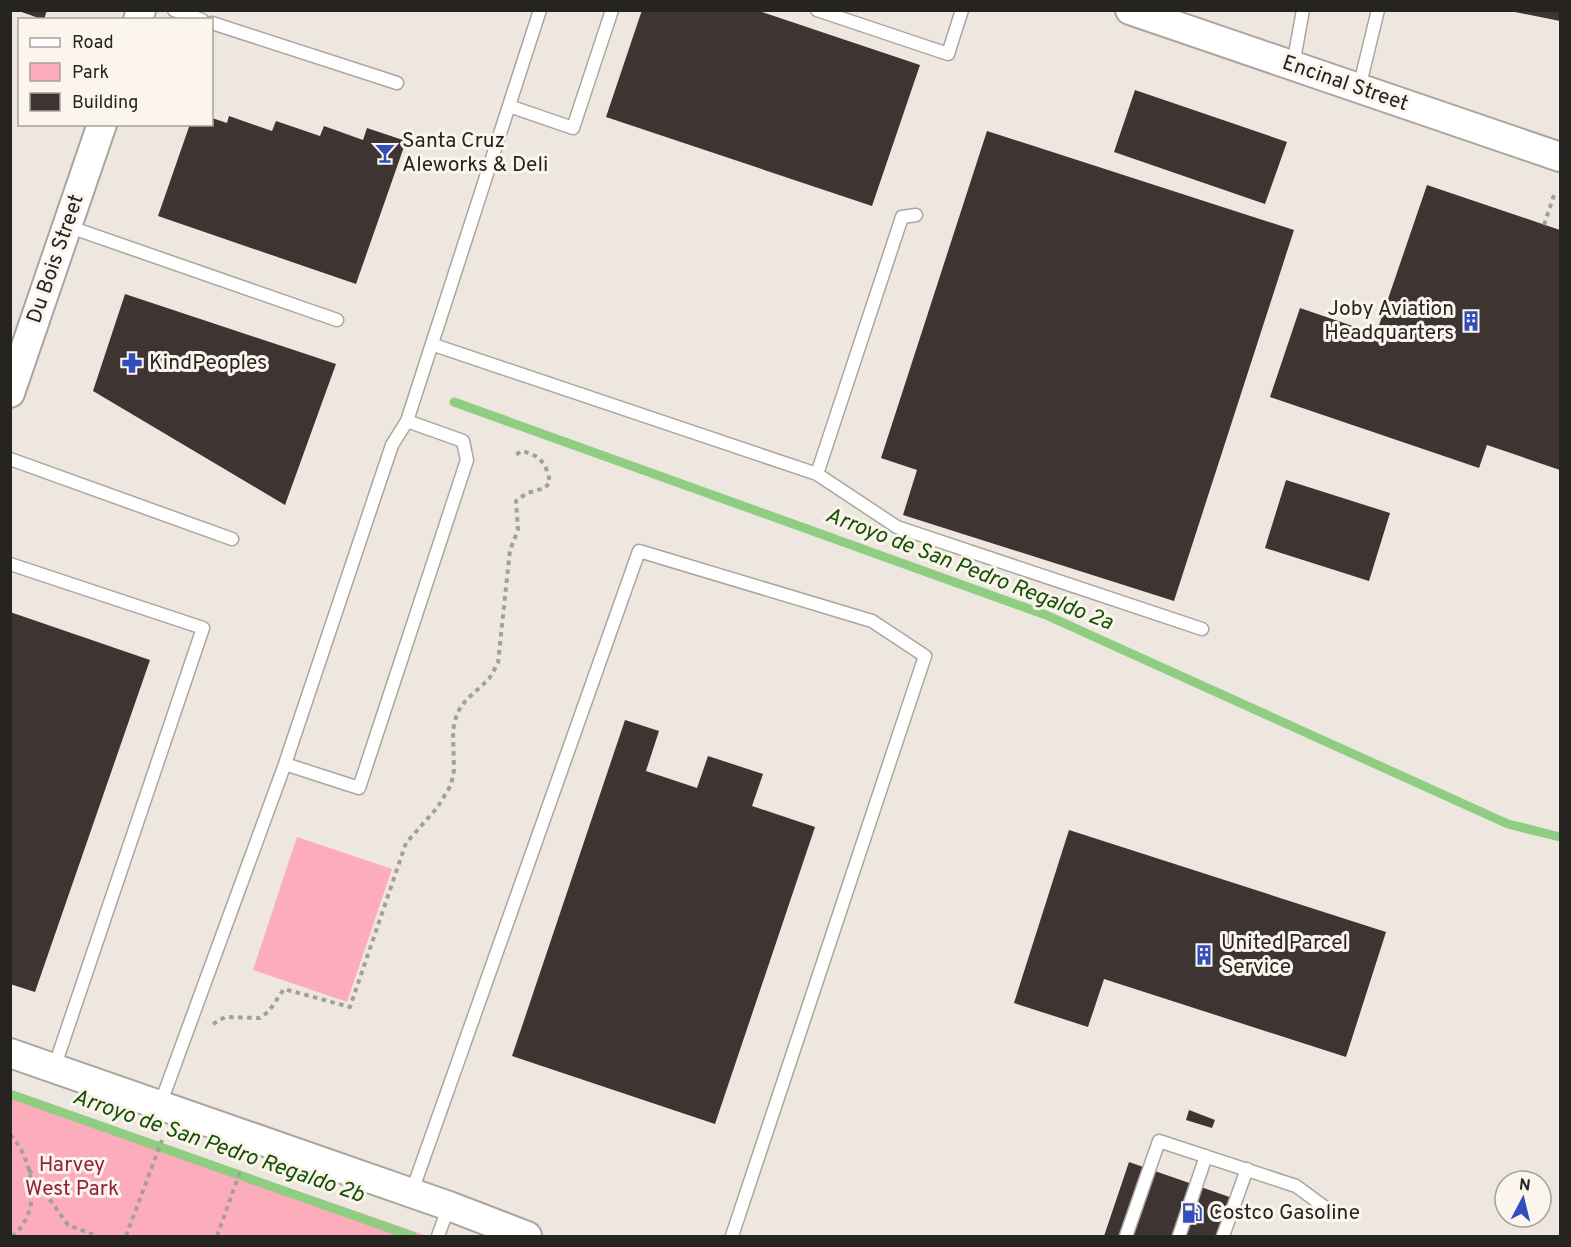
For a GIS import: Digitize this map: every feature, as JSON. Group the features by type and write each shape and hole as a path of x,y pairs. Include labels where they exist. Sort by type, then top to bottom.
{"street":[{"name":"Encinal Street","path":"1130,10 1560,157"},
{"name":"Du Bois Street","path":"10,393 101,126"},
{"path":"10,1053 449,1206 526,1236"}],"lane":[{"path":"174,10 196,18"},
{"path":"160,1105 285,764 392,444 407,421 434,345 540,10"},
{"path":"509,106 573,128 612,10"},
{"path":"817,10 948,54 962,10"},
{"path":"1293,66 1303,10"},
{"path":"1359,89 1378,10"},
{"path":"213,23 398,83"},
{"path":"817,474 902,217 916,215"},
{"path":"67,225 337,320"},
{"path":"434,345 817,474 897,527 1202,629"},
{"path":"285,764 358,789 467,460 464,441 407,421"},
{"path":"10,459 232,539"},
{"path":"411,1194 639,551 872,621 925,656 732,1236"},
{"path":"10,564 203,628 54,1068"},
{"path":"1126,1236 1159,1141 1296,1186 1330,1211"},
{"path":"1179,1236 1206,1156"},
{"path":"1223,1236 1247,1170"},
{"path":"438,1236 449,1206"}],"path":[{"path":"1544,225 1555,192"},
{"path":"209,1034 213,1023 225,1017 260,1018 269,1011 284,989 350,1007 406,843 436,808 451,785 454,770 453,730 457,713 466,700 489,679 498,663 510,550 518,530 516,501 527,493 545,488 550,482 546,463 536,455 522,451 514,456"},
{"path":"10,1135 19,1143 29,1170 32,1197 26,1220 13,1236"},
{"path":"126,1236 162,1140"},
{"path":"217,1236 241,1169"},
{"path":"29,1170 68,1225 97,1236"}],"green space":[{"path":"297,837 392,869 347,1002 253,970"},
{"name":"Harvey West Park","path":"11,1093 373,1217 427,1236 11,1236"}],"building":[{"path":"16,10 47,10 45,18"},
{"path":"642,10 756,10 920,65 872,206 606,117"},
{"path":"1515,10 1560,10 1560,21 1515,12"},
{"path":"1135,90 1287,142 1265,204 1114,152"},
{"path":"229,116 272,131 276,121 320,136 324,126 363,140 367,128 406,141 356,284 158,216 189,126 213,126 213,118 227,123"},
{"path":"987,131 1294,230 1174,601 903,515 917,470 881,458"},
{"name":"Joby Aviation Headquarters","path":"1427,185 1560,230 1560,470 1487,445 1479,468 1270,397 1300,308 1376,334"},
{"path":"125,294 336,364 285,505 93,391"},
{"path":"1286,480 1390,513 1369,581 1265,548"},
{"path":"10,612 150,660 35,992 10,984"},
{"path":"625,720 659,731 646,771 697,788 708,756 763,774 752,806 815,827 715,1124 512,1056"},
{"name":"United Parcel Service","path":"1069,830 1386,932 1346,1057 1104,979 1088,1027 1014,1003"},
{"path":"1189,1110 1215,1120 1212,1128 1186,1120"},
{"path":"1129,1162 1241,1201 1229,1236 1104,1236"}],"waterway":[{"name":"Arroyo de San Pedro Regaldo 2a","path":"454,402 1046,615 1508,824 1560,837"},
{"name":"Arroyo de San Pedro Regaldo 2b","path":"10,1094 412,1236"}],"place":[{"name":"Santa Cruz Aleworks & Deli","path":"385,153"},
{"name":"Joby Aviation Headquarters","path":"1471,321"},
{"name":"KindPeoples","path":"132,363"},
{"name":"United Parcel Service","path":"1204,955"},
{"name":"Costco Gasoline","path":"1192,1213"}]}
